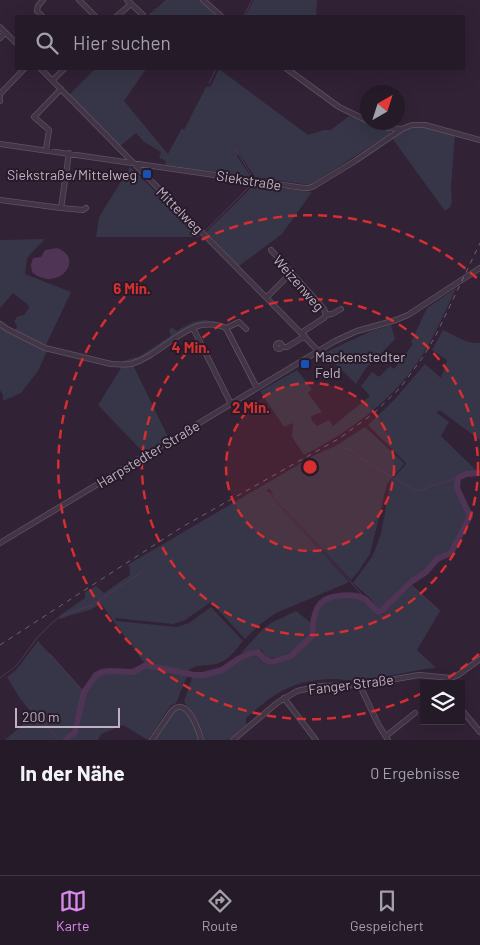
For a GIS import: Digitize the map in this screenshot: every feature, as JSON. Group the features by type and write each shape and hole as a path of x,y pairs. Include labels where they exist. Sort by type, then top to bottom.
{"street":[{"path":"41,15 37,11 38,6 43,0"},
{"path":"78,0 94,15"},
{"path":"203,0 220,15"},
{"path":"118,15 129,2 143,15"},
{"path":"0,27 15,42"},
{"path":"0,38 6,32"},
{"path":"0,94 23,70"},
{"name":"Mittelweg","path":"43,70 318,351"},
{"path":"53,80 63,70"},
{"path":"288,70 339,107 360,117"},
{"path":"46,150 49,130 34,117 61,89"},
{"name":"Siekstraße","path":"405,129 415,124 426,125 480,140"},
{"name":"Siekstraße","path":"0,144 309,188 402,130"},
{"path":"61,208 69,153"},
{"path":"0,200 61,208 83,210 86,208"},
{"name":"Weizenweg","path":"271,250 324,309 326,314 322,320 287,347 282,347"},
{"name":"Harpstedter Straße","path":"0,543 335,341 357,331 408,315 480,268"},
{"path":"267,298 288,276"},
{"path":"326,314 332,314 341,309"},
{"path":"226,328 239,322 246,329"},
{"path":"0,324 45,348 111,364 129,364 147,356 198,325 221,326 226,328 257,388"},
{"path":"193,328 231,404"},
{"path":"447,677 458,675 480,659"},
{"name":"Fanger Straße","path":"233,740 284,698 297,691 320,686 361,685 419,675 447,677"},
{"path":"361,685 374,715 387,738 415,713"},
{"path":"284,698 314,740"},
{"path":"152,740 174,708 179,706 184,707 188,711 201,740"},
{"path":"465,713 480,732"}],"shaded area":[{"path":"166,0 200,0 216,15 148,15"},
{"path":"254,0 317,0 316,15 246,15"},
{"path":"94,70 145,70 124,101 168,154 182,128 184,130 206,87 211,86 219,70 308,135 331,130 349,116 360,120 360,130 389,130 391,133 310,185 255,177 239,153 237,156 251,177 166,165 165,160 159,158 161,152 144,142 136,133 120,146 69,95"},
{"path":"418,126 455,135 451,187 452,202 445,211 392,138 408,128"},
{"path":"130,167 200,237 96,237 99,217"},
{"path":"254,185 312,192 282,234 239,266 206,232"},
{"path":"45,239 27,258 25,274 71,292 45,347 14,332 17,326 14,321 18,316 24,315 29,308 27,304 13,293 0,308 0,240"},
{"path":"57,248 65,253 69,259 69,266 65,272 59,277 51,279 42,278 32,272 33,258 41,257 45,250"},
{"path":"456,288 428,346 399,385 371,412 355,424 304,455 292,437 293,423 284,427 260,391 297,370 312,389 308,393 322,412 311,416 312,421 317,426 329,420 333,426 370,396 361,386 372,372 379,377 390,366 394,369 413,344 411,342 427,308"},
{"path":"197,321 218,322 216,324 198,324 148,356 133,362 169,439 143,452 98,405 121,368 123,361 140,356 169,337 171,335 169,331 171,328 177,331"},
{"path":"391,325 395,339 366,368 356,384 324,353 371,331"},
{"path":"0,326 47,351 38,371 21,393 3,401 3,395 0,390"},
{"path":"443,330 465,341 480,343 480,440 441,411 436,412 449,422 441,436 477,471 466,472 456,478 456,492 468,516 450,553 437,557 382,609 378,608 353,583 375,550 381,533 391,481 406,464 368,425 395,399 425,364 441,378 447,360 432,350"},
{"path":"365,427 404,464 387,484 370,554 351,580 274,497 270,489 266,490 349,582 276,613 259,625 245,639 211,602 185,620 173,624 115,618 116,621 177,627 189,623 211,607 243,641 233,654 223,661 195,667 188,671 145,664 101,604 90,610 61,619 59,616 85,598 85,592 96,586 104,593 130,575 129,564 313,456 337,445"},
{"path":"412,586 440,611 417,650 436,668 367,679 319,680 296,685 266,701 246,718 246,725 228,740 204,740 192,712 184,701 192,678 224,670 243,659 257,655 263,662 278,663 294,656 313,636 317,614 324,601 340,597 357,597 367,602 383,615 389,606"},
{"path":"296,611 311,623 309,635 297,649 271,658 265,657 262,650 257,649 240,654 264,628"},
{"path":"38,641 83,690 77,721 64,740 5,740 34,715 21,700 7,677 16,670"},
{"path":"146,666 188,674 176,703 170,706 148,740 123,725 101,734 98,740 71,740 79,729 84,695 95,678 104,673 133,673"},
{"path":"180,708 184,710 192,722 199,740 154,740 173,711"}],"waterway":[{"path":"244,15 252,0"},
{"path":"209,83 216,70"},
{"path":"235,148 253,178"},
{"path":"205,231 252,184"},
{"path":"344,448 351,450 360,458 416,491 458,478"},
{"path":"66,740 75,732 84,692 96,675 102,672 133,672 146,665 194,675 203,675 222,670 238,659 258,652 264,659 272,662 291,656 312,636 316,610 325,600 342,595 361,597 379,612 382,611 411,582 426,572 437,559 451,553 470,516 457,488 458,478 466,474 480,473"},
{"path":"269,492 363,598"},
{"path":"0,678 16,666 37,638 58,618 90,606 142,572"},
{"path":"410,584 439,610"},
{"path":"50,654 80,688"},
{"path":"25,702 58,739"}],"railway":[{"path":"0,645 182,527 340,438 374,413 400,388 423,357 436,335 480,243"}],"place":[{"name":"Siekstraße/Mittelweg","path":"147,174"},
{"name":"Mackenstedter Feld","path":"305,364"}]}
